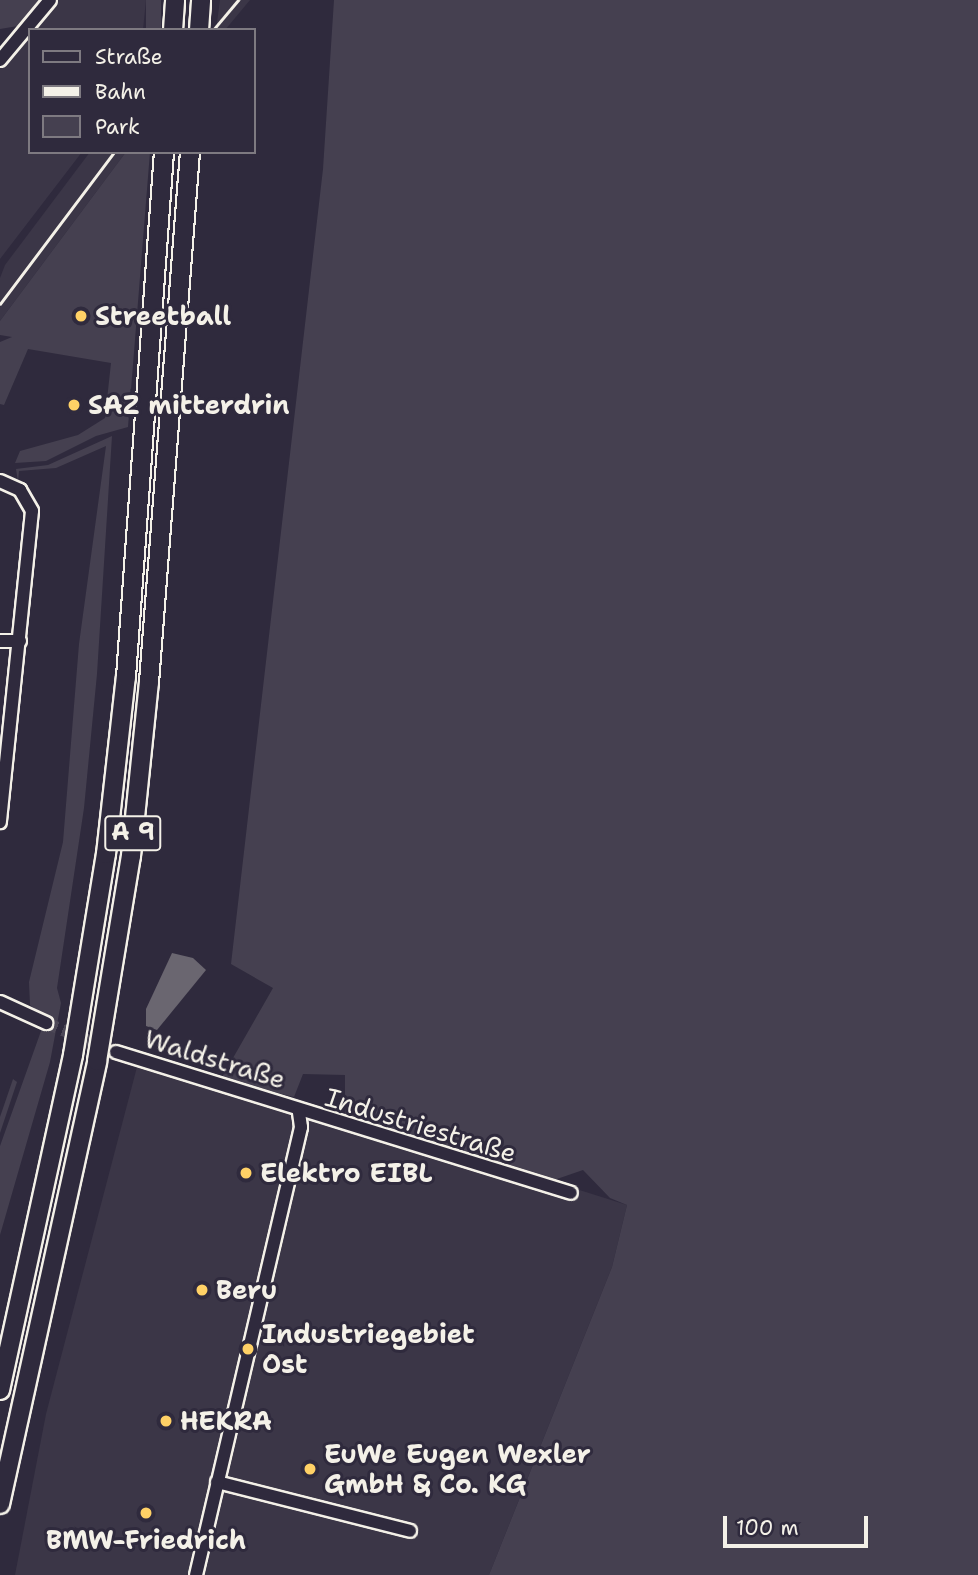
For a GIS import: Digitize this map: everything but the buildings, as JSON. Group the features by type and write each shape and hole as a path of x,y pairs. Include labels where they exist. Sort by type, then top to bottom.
{"highway":[{"path":"173,28 175,0"},
{"path":"199,28 201,0"},
{"name":"A 9","path":"0,1390 73,1055 106,854 126,677 164,154"},
{"name":"A 9","path":"0,1504 97,1061 131,856 149,682 190,154"}],"street":[{"path":"0,60 50,0"},
{"path":"0,481 20,490 32,511 20,641 5,722 0,822"},
{"path":"0,641 20,641"},
{"path":"0,1002 46,1023"},
{"name":"Waldstraße","path":"116,1052 299,1112"},
{"name":"Industriestraße","path":"299,1112 571,1193"},
{"name":"Industriestraße","path":"196,1575 302,1120 299,1112"},
{"path":"217,1482 410,1531"}],"shaded area":[{"path":"55,0 146,0 143,28 35,28"},
{"path":"220,0 250,0 227,28 216,28"},
{"path":"28,39 28,154 80,154 0,259 0,68"},
{"path":"88,154 125,154 0,321 0,278 5,265"},
{"path":"172,953 193,958 206,970 157,1030 146,1026 146,1009"},
{"path":"137,1067 285,1097 627,1205 612,1267 489,1575 15,1575 46,1414"}],"green space":[{"path":"0,0 47,0 30,24 0,29"},
{"path":"146,0 161,0 161,28 146,28"},
{"path":"334,0 978,0 978,1575 489,1575 612,1267 627,1205 610,1198 583,1170 554,1180 345,1114 345,1075 303,1074 294,1097 221,1079 273,988 231,964 323,169"},
{"path":"125,154 150,154 128,427 96,436 46,461 15,463 20,451 78,435 105,418 111,363 28,349 4,405 0,404 0,342 12,337 0,335 0,321"},
{"path":"112,436 97,674 84,808 57,988 61,1003 50,1062 0,1235 0,1146 46,1017 30,1005 29,982 63,842 79,644 106,446 56,468 19,471 18,482 16,469 48,465"},
{"path":"13,1079 17,1082 0,1133 0,1117"}],"tunnel":[{"path":"46,1023 116,1052"}],"railway":[{"path":"215,28 238,0"},
{"path":"0,304 112,154"}],"place":[{"name":"Streetball","path":"81,316"},
{"name":"SAZ mitterdrin","path":"74,405"},
{"name":"Elektro EIBL","path":"246,1173"},
{"name":"Beru","path":"202,1290"},
{"name":"Industriegebiet Ost","path":"248,1349"},
{"name":"HEKRA","path":"166,1421"},
{"name":"EuWe Eugen Wexler GmbH & Co. KG","path":"310,1469"},
{"name":"BMW-Friedrich","path":"146,1513"}]}
